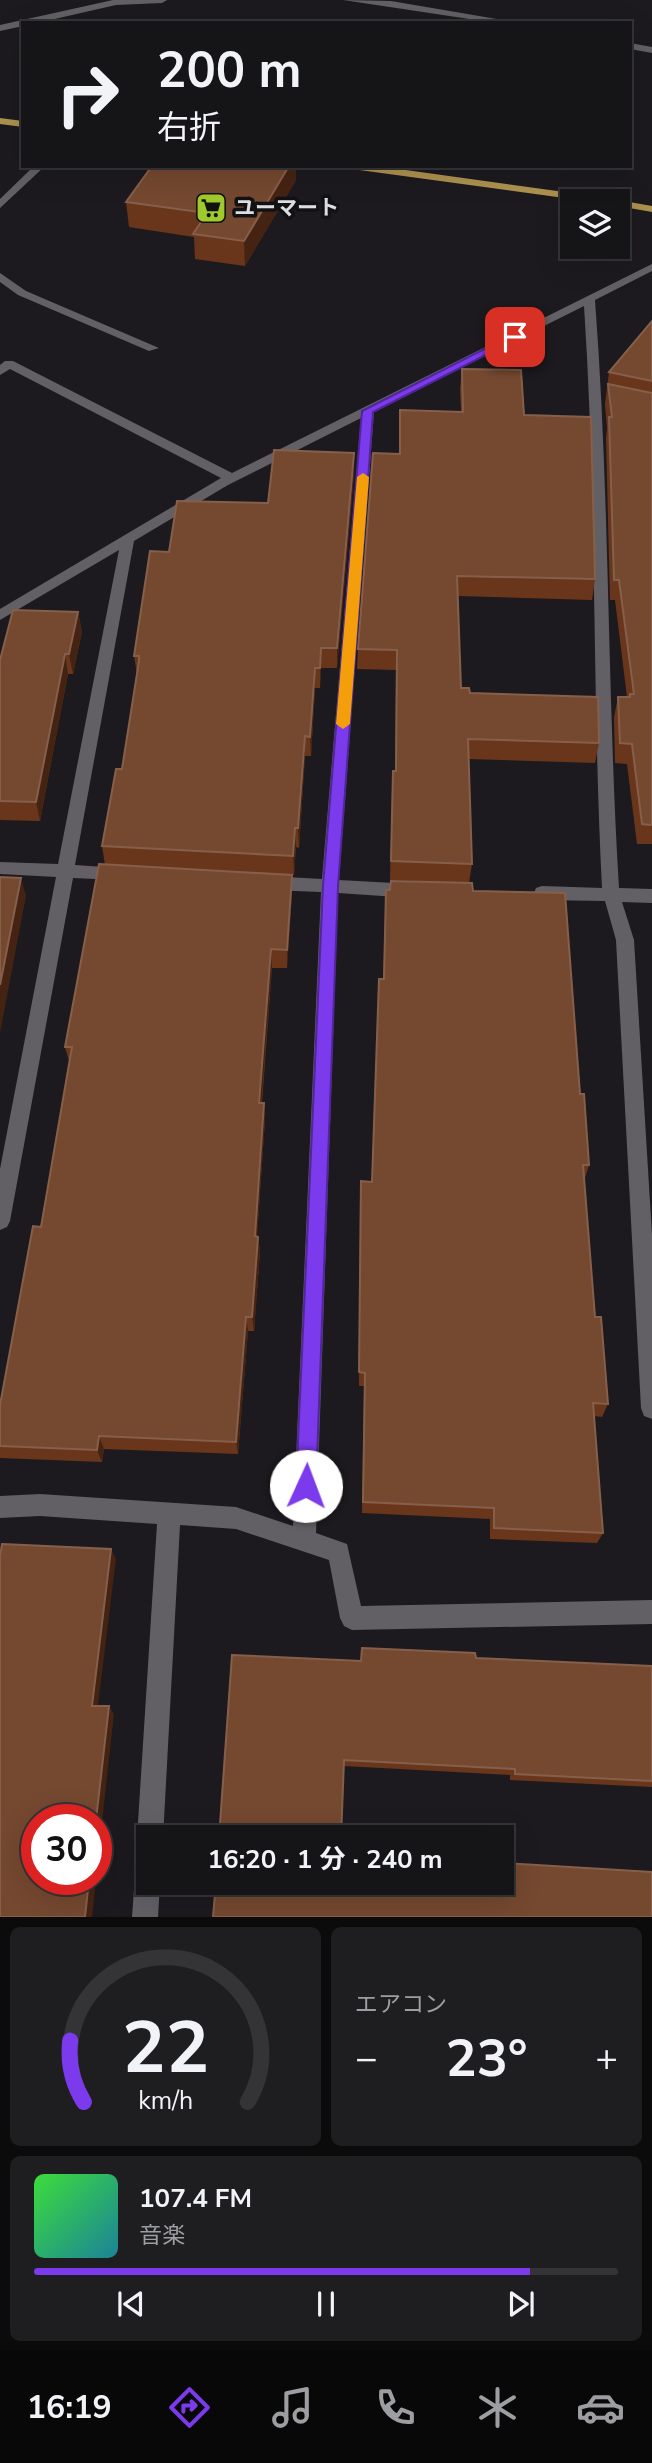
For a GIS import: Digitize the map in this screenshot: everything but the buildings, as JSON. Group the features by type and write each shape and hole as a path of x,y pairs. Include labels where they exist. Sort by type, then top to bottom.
{"main road":[{"path":"0,121 21,124"},
{"path":"367,168 560,194"},
{"path":"630,205 652,209"}],"street":[{"path":"32,21 116,2 162,0"},
{"path":"348,0 503,21"},
{"path":"0,28 21,23"},
{"path":"632,46 652,50"},
{"path":"0,205 38,168"},
{"path":"0,615 7,602 128,538 232,478 652,267"},
{"path":"0,276 22,293 153,348"},
{"path":"589,300 602,397 605,790 611,894 625,940 652,1408"},
{"path":"0,371 9,364 232,478"},
{"path":"303,1540 330,886 368,411"},
{"path":"0,1221 128,538"},
{"path":"0,867 130,875"},
{"path":"250,882 428,892"},
{"path":"519,893 652,897"},
{"path":"0,1507 40,1505 236,1518 339,1552 352,1618 652,1612"},
{"path":"151,1825 169,1514"},
{"path":"145,1917 147,1895"}],"slow traffic":[{"path":"343,724 363,477"}],"place":[{"name":"ユーマート","path":"211,208"}],"route":[{"path":"306,1486 330,886 368,411 515,337"}]}
